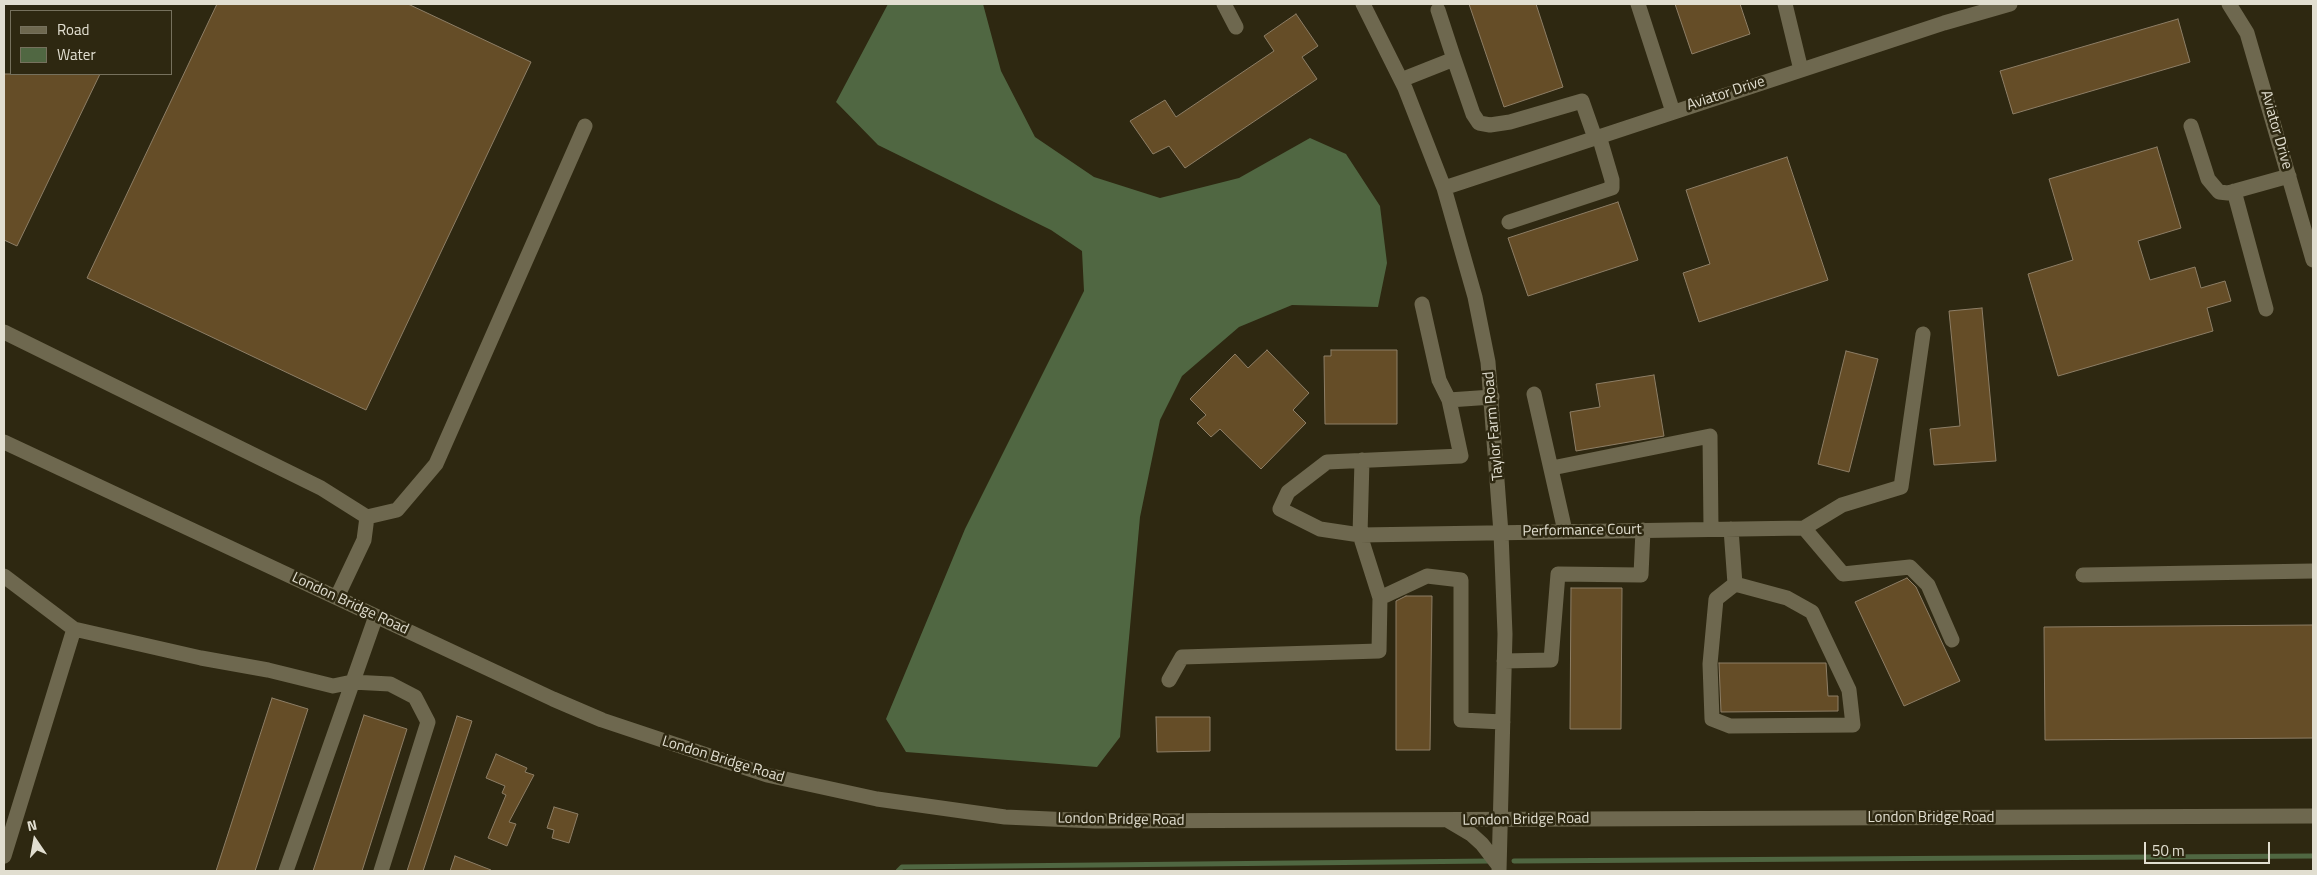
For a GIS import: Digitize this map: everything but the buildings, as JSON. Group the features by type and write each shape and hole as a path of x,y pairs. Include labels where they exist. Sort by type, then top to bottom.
{"street":[{"path":"1224,4 1236,27"},
{"name":"Taylor Farm Road","path":"1363,4 1401,80 1444,188 1475,297 1488,362 1501,533 1504,661 1499,869"},
{"path":"1638,4 1673,112"},
{"path":"1785,4 1801,70"},
{"name":"Aviator Drive","path":"1444,188 1801,70 2010,4"},
{"name":"Aviator Drive","path":"2230,4 2248,33 2312,253"},
{"path":"1438,10 1473,114 1479,123 1490,125 1510,122 1582,101 1612,180 1612,188 1509,222"},
{"path":"1401,80 1454,59"},
{"path":"4,332 321,488 366,517 398,510 436,464 585,126"},
{"path":"2191,126 2208,179 2219,192 2234,191 2289,176"},
{"path":"2234,191 2266,309"},
{"path":"1170,680 1182,657 1378,651 1380,598 1360,535 1362,460 1462,456 1449,400 1439,380 1422,304"},
{"path":"1923,334 1901,487 1842,505 1804,528 1843,574 1910,567 1928,585 1952,640"},
{"path":"1534,394 1565,532"},
{"path":"1449,400 1492,396"},
{"path":"1552,468 1710,436 1710,529"},
{"name":"London Bridge Road","path":"4,442 553,699 640,734 767,775 878,799 1005,816 1095,821 2313,816"},
{"name":"Performance Court","path":"1362,460 1326,462 1288,492 1280,509 1320,529 1360,535 1804,528"},
{"path":"337,597 364,540 366,517"},
{"path":"1731,529 1735,584"},
{"path":"1504,661 1551,660 1558,574 1641,575 1644,530"},
{"path":"2083,575 2313,571"},
{"path":"4,576 74,629 201,658 268,670 333,686 352,682 390,684 415,696 428,722 381,871"},
{"path":"1380,598 1428,576 1461,580 1461,720 1503,722"},
{"path":"1735,584 1787,598 1812,612 1849,690 1853,725 1730,726 1712,719 1710,664 1716,599 1735,584"},
{"path":"286,871 376,616"},
{"path":"4,856 74,629"},
{"path":"1449,821 1476,839 1499,869"}],"water":[{"path":"888,4 983,4 1001,71 1035,137 1094,177 1160,198 1239,178 1310,138 1346,154 1380,206 1387,263 1378,307 1292,305 1239,327 1182,376 1160,420 1140,517 1120,737 1097,767 906,752 886,719 965,529 1084,291 1082,251 1051,230 878,145 836,102"}],"waterway":[{"path":"1514,861 2313,856"},
{"path":"898,871 902,867 1491,861"}]}
